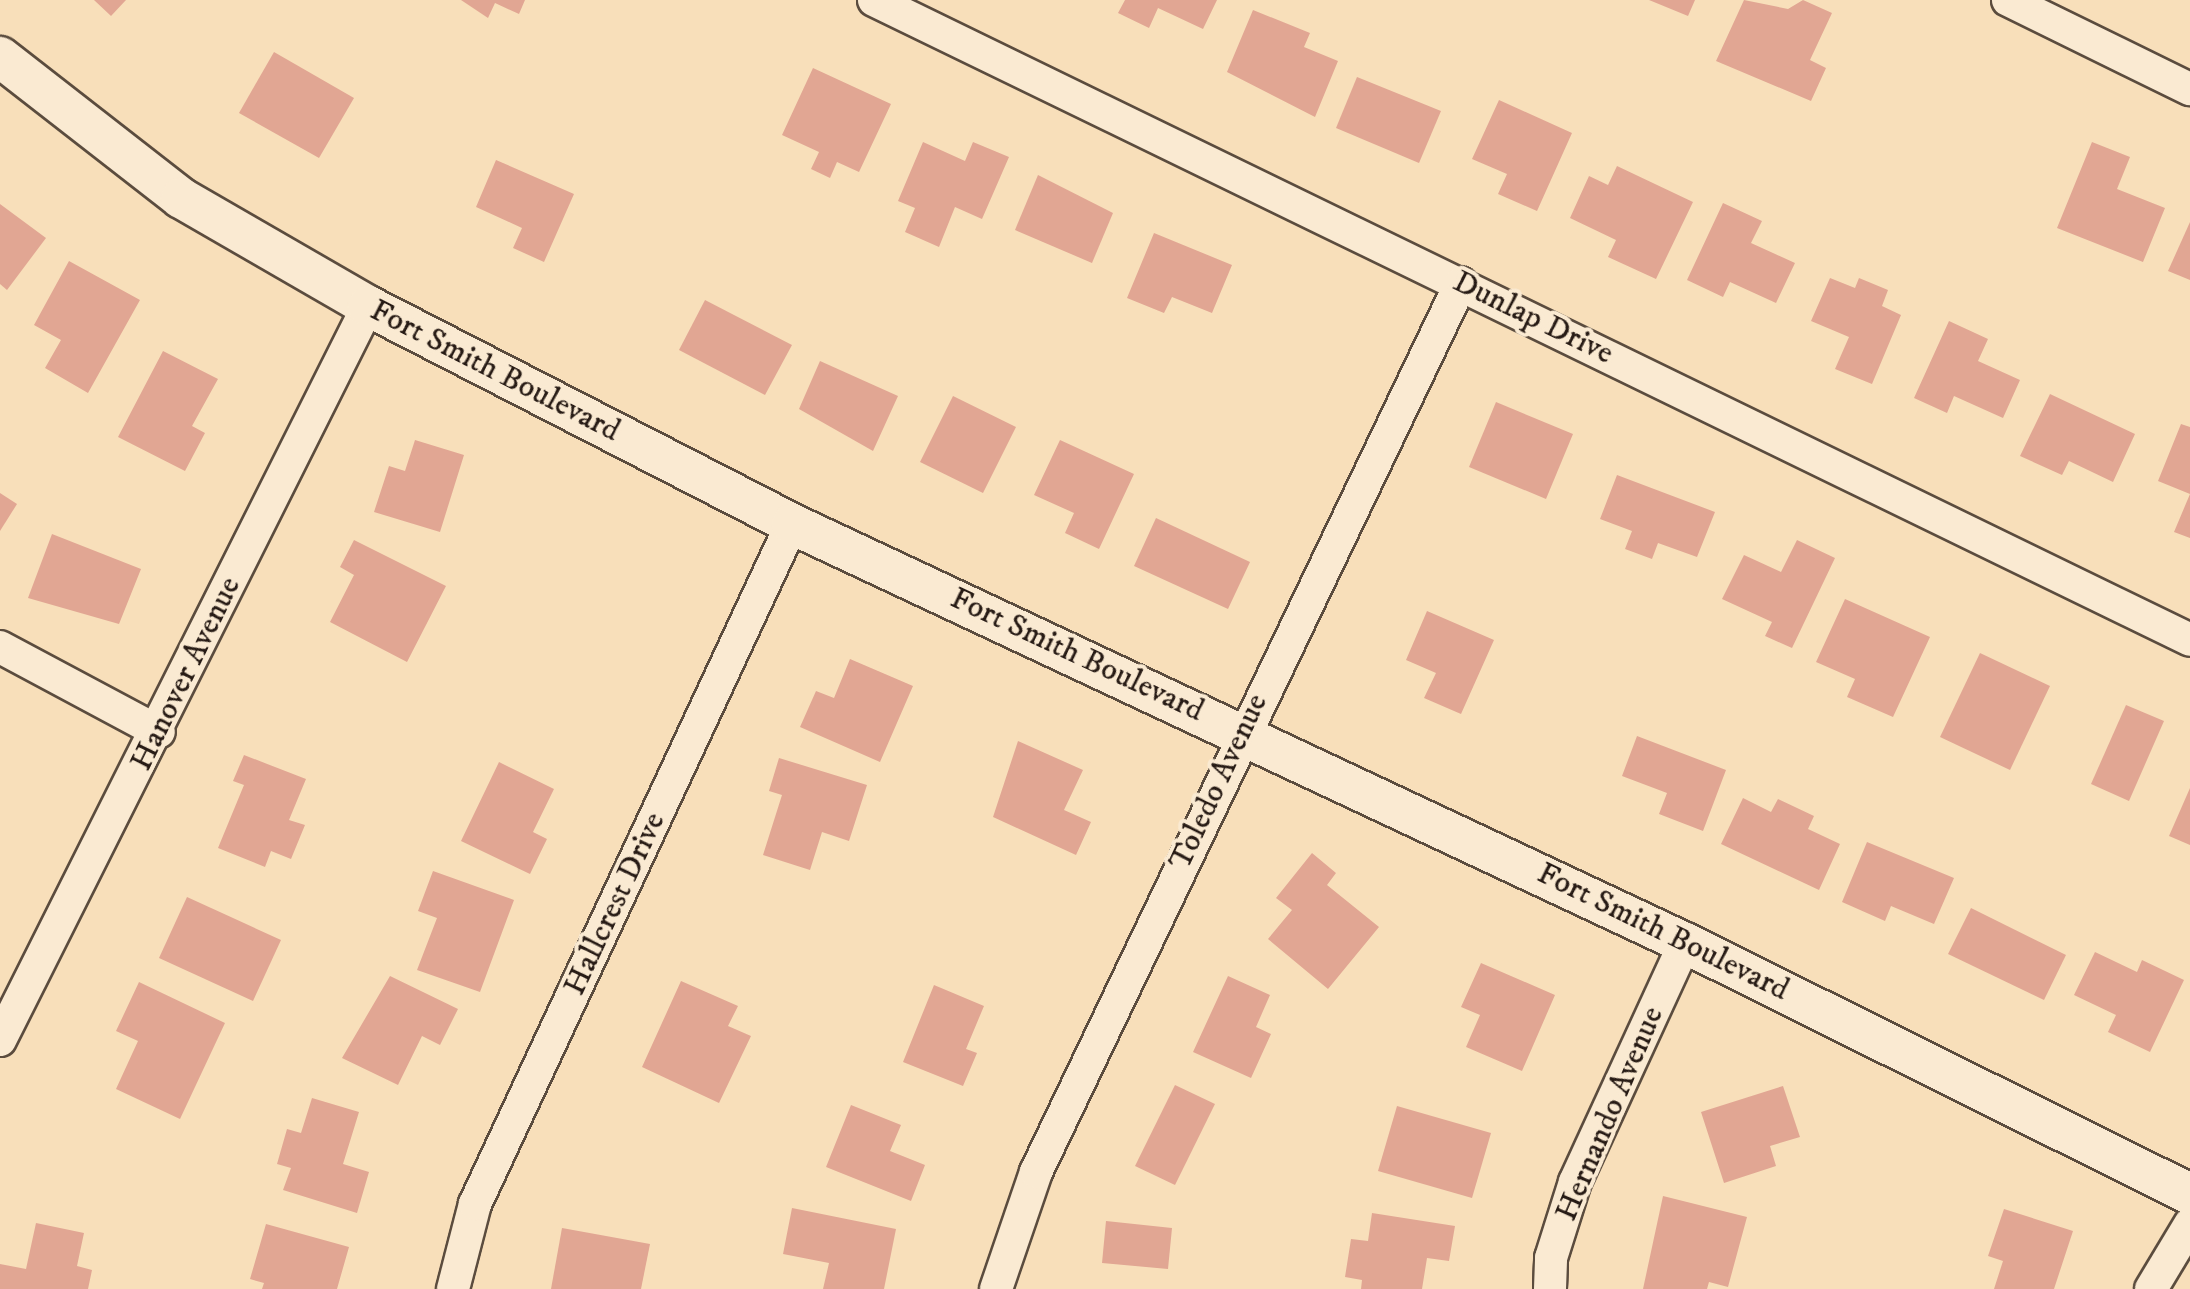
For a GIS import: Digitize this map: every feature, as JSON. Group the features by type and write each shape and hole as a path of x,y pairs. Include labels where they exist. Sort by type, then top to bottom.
{"street":[{"name":"Dunlap Drive","path":"874,0 2190,640"},
{"path":"2008,0 2190,89"},
{"name":"Fort Smith Boulevard","path":"0,57 181,198 368,306 792,524 1242,731 1685,943 2190,1194"},
{"name":"Toledo Avenue","path":"996,1289 1036,1172 1242,731 1461,283"},
{"name":"Hanover Avenue","path":"0,1040 159,732 368,306"},
{"name":"Hallcrest Drive","path":"453,1289 475,1204 792,524"},
{"path":"0,647 159,732"},
{"name":"Hernando Avenue","path":"1550,1289 1551,1258 1575,1182 1685,943"},
{"path":"2151,1289 2190,1224"}],"building":[{"path":"94,0 126,0 111,16"},
{"path":"461,0 525,0 519,14 495,3 488,18"},
{"path":"1125,0 1217,0 1203,29 1158,8 1149,28 1118,13"},
{"path":"1649,0 1695,0 1688,16"},
{"path":"1744,0 1788,9 1803,0 1832,13 1810,60 1826,68 1811,101 1716,61"},
{"path":"1253,10 1310,33 1304,47 1338,61 1315,117 1227,72"},
{"path":"274,52 354,98 319,158 239,113"},
{"path":"813,68 891,104 859,172 837,162 830,178 811,169 819,152 782,135"},
{"path":"1357,77 1441,111 1419,163 1336,128"},
{"path":"1499,100 1572,133 1537,211 1498,194 1507,174 1472,159"},
{"path":"923,142 965,161 973,142 1009,157 982,219 955,207 939,247 905,232 915,208 898,201"},
{"path":"2092,142 2130,157 2117,189 2165,208 2143,262 2057,228"},
{"path":"496,160 574,194 544,262 513,248 522,228 476,207"},
{"path":"1617,166 1693,202 1656,279 1608,257 1616,240 1570,218 1589,176 1608,185"},
{"path":"1038,175 1113,213 1092,263 1015,230"},
{"path":"1723,203 1762,221 1751,243 1795,263 1776,303 1730,282 1723,297 1687,280"},
{"path":"0,204 46,238 7,290 0,284"},
{"path":"2190,222 2190,280 2168,271"},
{"path":"1154,233 1232,265 1212,313 1172,297 1164,313 1127,298"},
{"path":"69,261 140,300 88,393 45,368 61,340 34,325"},
{"path":"1830,278 1855,288 1859,278 1888,290 1882,306 1901,315 1872,384 1835,369 1849,337 1811,321"},
{"path":"705,300 792,345 765,395 679,350"},
{"path":"1949,321 1988,339 1978,361 2020,380 2003,418 1954,396 1947,413 1914,398"},
{"path":"163,351 218,379 192,426 205,433 185,471 118,437"},
{"path":"820,361 898,396 873,451 799,409"},
{"path":"2050,394 2135,434 2113,482 2069,461 2062,475 2020,456"},
{"path":"953,396 1016,427 983,493 920,462"},
{"path":"1496,402 1573,434 1546,499 1469,467"},
{"path":"2181,424 2190,427 2190,494 2158,481"},
{"path":"415,440 464,455 440,532 374,512 389,466 405,471"},
{"path":"1060,440 1134,474 1099,549 1065,533 1074,513 1034,495"},
{"path":"1617,475 1715,512 1697,557 1658,543 1652,559 1625,549 1632,531 1600,519"},
{"path":"0,493 17,504 0,531"},
{"path":"2190,494 2190,538 2174,532"},
{"path":"1156,518 1250,562 1228,609 1134,566"},
{"path":"52,534 141,569 119,624 28,598"},
{"path":"354,540 446,586 407,662 330,622 354,575 340,567"},
{"path":"1797,540 1835,558 1792,648 1765,636 1772,622 1722,599 1744,555 1781,572"},
{"path":"1845,599 1930,637 1893,717 1847,697 1855,679 1816,662"},
{"path":"1427,611 1494,640 1461,714 1424,698 1436,673 1406,660"},
{"path":"1980,653 2050,686 2010,770 1940,737"},
{"path":"850,659 913,686 880,762 800,727 816,691 834,698"},
{"path":"2126,705 2164,721 2129,801 2091,784"},
{"path":"1637,736 1726,770 1703,831 1659,814 1667,793 1622,776"},
{"path":"1018,741 1083,770 1064,810 1091,822 1076,855 993,817"},
{"path":"244,755 306,779 289,820 305,825 291,859 271,851 265,867 218,848 244,785 233,781"},
{"path":"779,758 867,785 849,841 822,832 810,870 763,855 782,795 769,791"},
{"path":"499,762 554,789 533,832 547,839 530,874 461,841"},
{"path":"2190,788 2190,845 2169,836"},
{"path":"1743,798 1771,812 1778,799 1814,816 1808,829 1840,844 1819,890 1721,844"},
{"path":"1867,842 1954,878 1934,924 1891,906 1885,921 1842,902"},
{"path":"1312,853 1336,873 1327,885 1379,927 1328,989 1268,939 1292,910 1276,898"},
{"path":"433,871 514,900 480,992 417,970 437,918 418,911"},
{"path":"187,897 281,940 253,1001 159,958"},
{"path":"1971,908 2066,955 2044,1000 1948,954"},
{"path":"2095,952 2137,972 2142,960 2184,980 2150,1052 2108,1032 2116,1015 2074,995"},
{"path":"1481,963 1555,995 1522,1071 1466,1047 1480,1015 1461,1007"},
{"path":"390,976 458,1009 440,1045 422,1036 398,1085 342,1058"},
{"path":"1228,976 1270,995 1256,1027 1271,1034 1251,1078 1193,1052"},
{"path":"681,981 738,1006 728,1026 751,1036 719,1103 642,1067"},
{"path":"139,982 225,1023 180,1119 116,1089 138,1041 116,1031"},
{"path":"934,985 984,1006 966,1049 977,1053 963,1086 903,1062"},
{"path":"1175,1085 1215,1104 1175,1185 1135,1166"},
{"path":"1783,1086 1800,1137 1770,1146 1776,1166 1724,1183 1701,1112"},
{"path":"312,1098 359,1112 343,1164 369,1172 357,1213 283,1190 291,1168 277,1164 287,1129 301,1133"},
{"path":"851,1105 901,1125 890,1151 925,1165 911,1201 826,1167"},
{"path":"1397,1106 1491,1133 1472,1198 1378,1171"},
{"path":"1663,1196 1747,1217 1728,1287 1709,1282 1707,1289 1643,1289"},
{"path":"792,1208 896,1229 884,1289 823,1289 829,1263 783,1254"},
{"path":"2004,1209 2073,1231 2054,1289 1994,1289 2003,1261 1988,1256"},
{"path":"1372,1213 1455,1226 1449,1261 1427,1258 1422,1289 1361,1289 1362,1280 1345,1277 1351,1239 1368,1241"},
{"path":"1106,1221 1172,1228 1168,1269 1102,1263"},
{"path":"36,1223 84,1233 77,1266 92,1270 88,1289 0,1289 0,1264 26,1269"},
{"path":"266,1224 349,1247 337,1289 262,1289 264,1283 250,1279"},
{"path":"562,1228 650,1244 641,1289 551,1289"}]}
